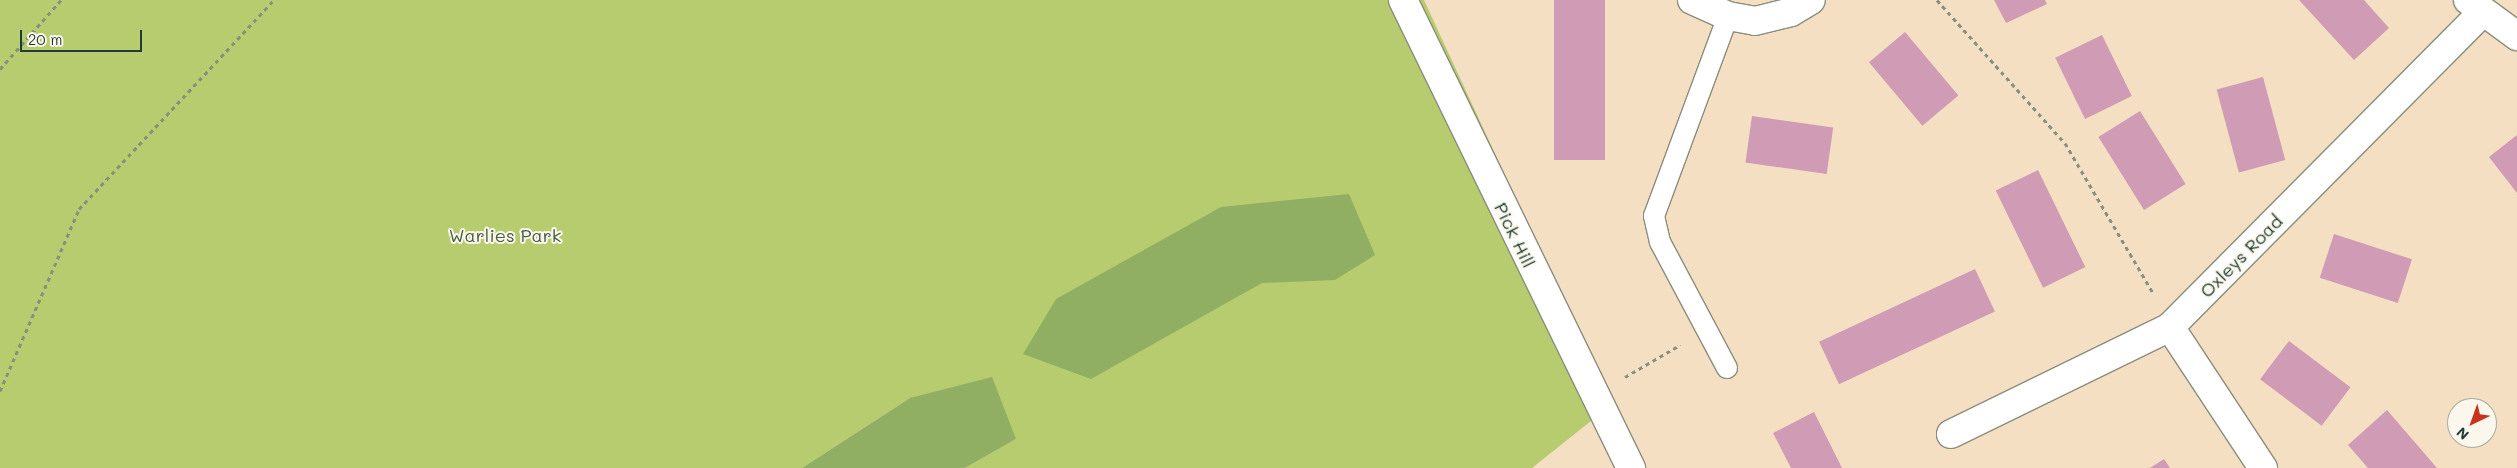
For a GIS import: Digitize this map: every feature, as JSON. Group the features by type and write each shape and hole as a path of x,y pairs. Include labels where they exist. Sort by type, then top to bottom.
{"street":[{"name":"Pick Hill","path":"1403,0 1631,468"},
{"path":"1692,0 1728,16 1755,22 1791,12 1811,0"},
{"path":"2475,6 2517,36"},
{"name":"Oxleys Road","path":"1951,434 2170,327 2475,6"},
{"path":"2170,327 2263,468"}],"lane":[{"path":"1727,368 1660,242 1654,216 1728,16"}],"path":[{"path":"0,69 61,0"},
{"path":"0,391 79,209 274,0"},
{"path":"1937,0 2065,143 2170,327"},
{"path":"1594,395 1707,330"}],"green space":[{"name":"Warlies Park","path":"0,0 1424,0 1611,405 1532,468 965,468 1016,439 910,398 802,468 0,468"},
{"path":"1349,194 1375,255 1335,280 1262,283 1091,379 1023,354 1056,299 1221,207"},
{"path":"992,377 1016,439 965,468 802,468 910,398"}],"building":[{"path":"1554,0 1605,0 1605,160 1554,160"},
{"path":"1994,0 2045,0 2047,4 2006,23"},
{"path":"2299,0 2364,0 2389,28 2354,60"},
{"path":"1905,32 1958,96 1922,126 1869,62"},
{"path":"2102,35 2132,96 2085,119 2055,58"},
{"path":"2263,77 2285,160 2239,172 2217,89"},
{"path":"2140,111 2186,184 2144,210 2098,137"},
{"path":"1752,116 1833,127 1827,174 1745,163"},
{"path":"2517,135 2517,193 2489,157"},
{"path":"2038,170 2085,267 2043,288 1996,191"},
{"path":"2334,234 2412,259 2398,303 2320,278"},
{"path":"1975,269 1995,312 1839,384 1819,342"},
{"path":"2289,341 2350,387 2322,426 2260,379"},
{"path":"2387,410 2437,468 2368,468 2348,445"},
{"path":"1814,412 1842,468 1791,468 1773,433"},
{"path":"2164,459 2170,468 2150,468"}]}
